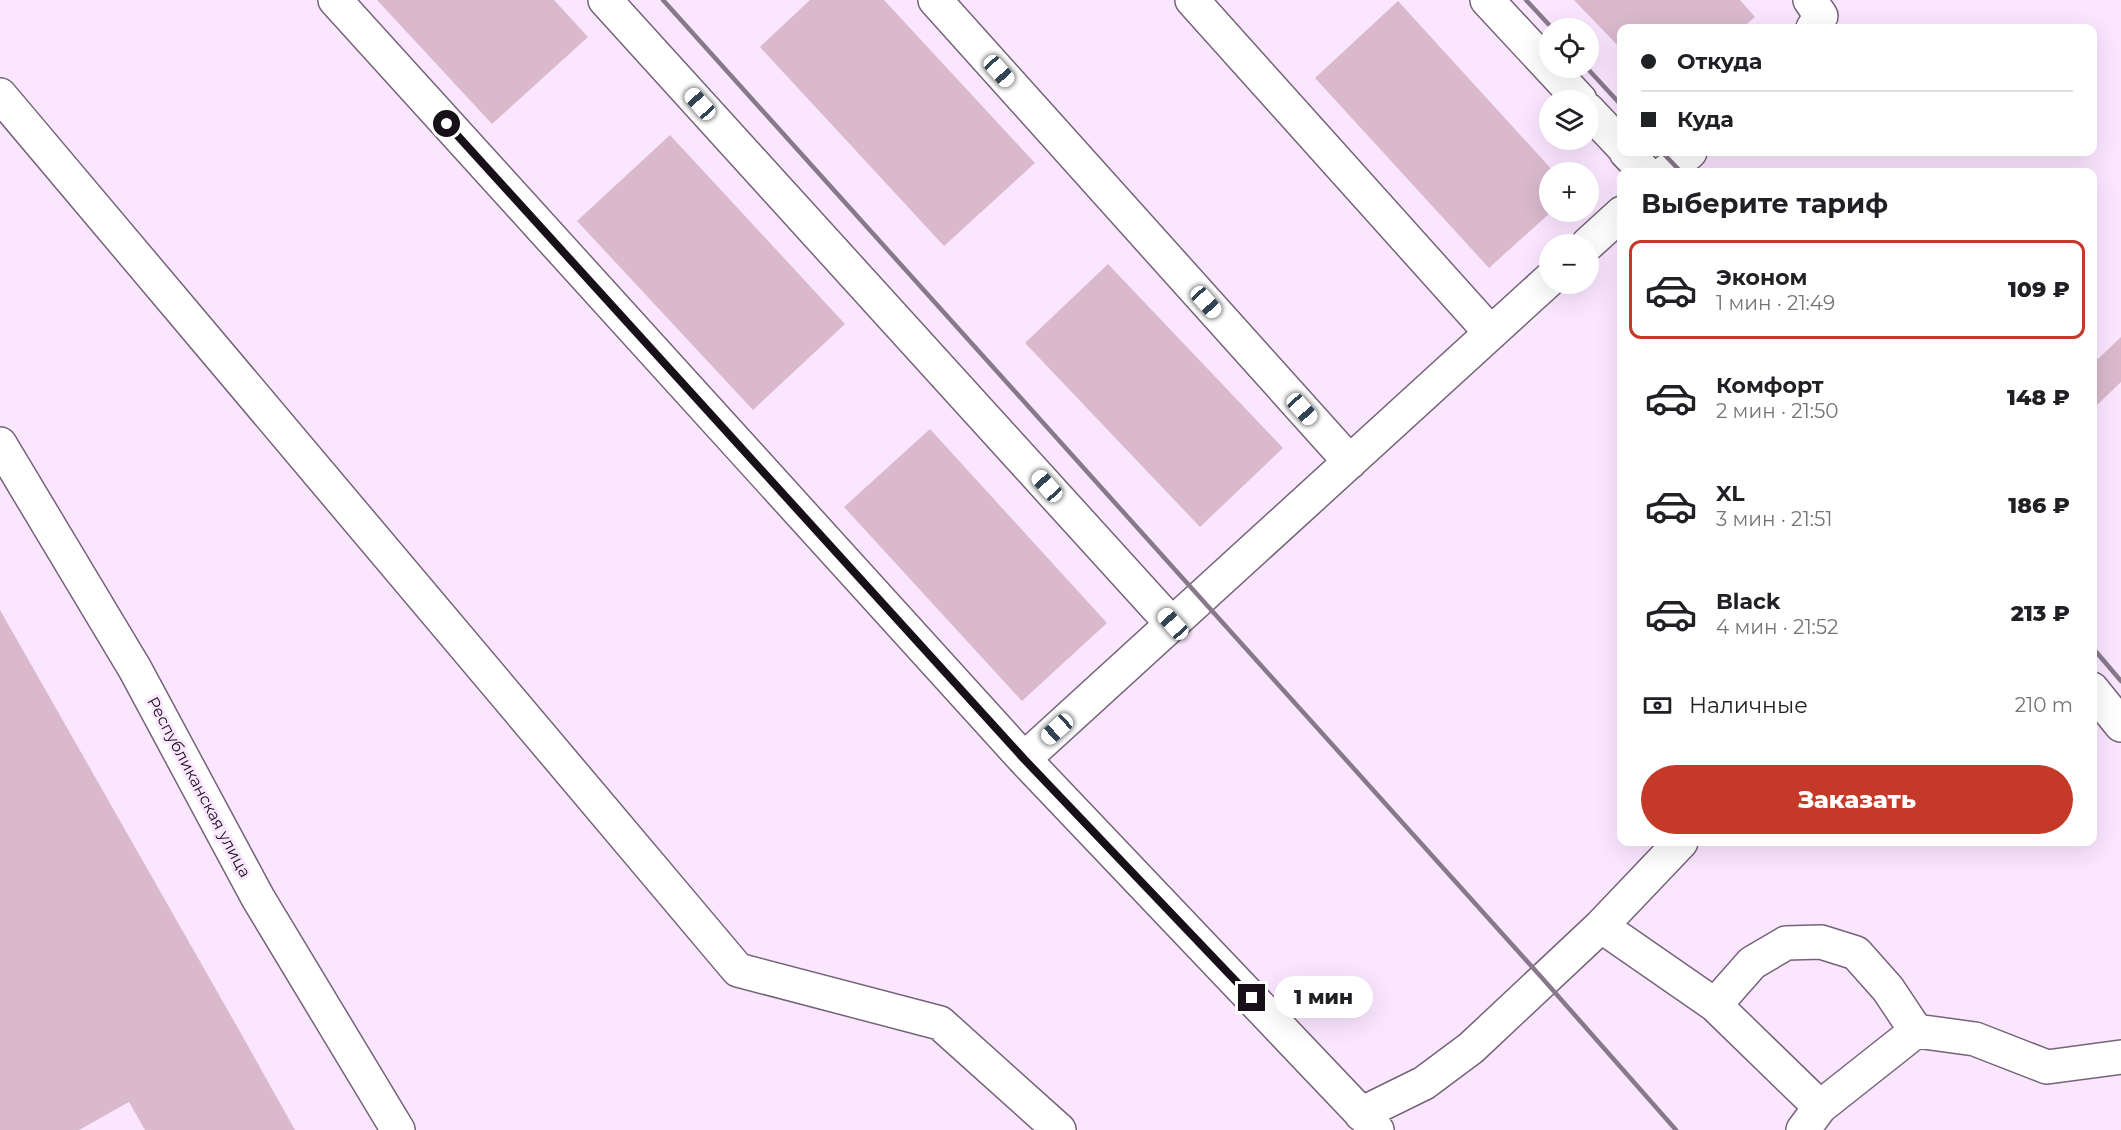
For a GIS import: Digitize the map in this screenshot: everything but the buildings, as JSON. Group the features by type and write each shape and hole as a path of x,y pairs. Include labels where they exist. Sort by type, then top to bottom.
{"street":[{"path":"335,0 1024,759 1369,1122 1471,1048 1601,926 1677,846"},
{"path":"606,0 1173,624"},
{"path":"935,0 1350,462"},
{"path":"1191,0 1491,333"},
{"path":"1488,0 1571,90"},
{"path":"1810,0 1821,16 1816,24"},
{"path":"0,95 738,970 940,1023 1059,1130"},
{"path":"1599,122 1617,141"},
{"path":"1630,156 1642,168"},
{"path":"1671,168 1685,156"},
{"path":"1599,234 1617,218"},
{"path":"1024,759 1539,289"},
{"name":"Республиканская улица","path":"0,444 135,669 258,898 398,1130"},
{"path":"2097,695 2121,725"},
{"path":"1601,926 1716,1005 1812,1118 1916,1031 1975,1039 2047,1067 2121,1057"},
{"path":"1716,1005 1752,963 1786,943 1821,942 1856,953 1888,989 1916,1031"}],"railway":[{"path":"663,0 1676,1130"},
{"path":"1526,0 1543,18"},
{"path":"1596,78 1617,101"},
{"path":"1666,156 1677,168"},
{"path":"2097,653 2121,681"}],"route":[{"path":"447,124 1024,759 1252,998"}]}
